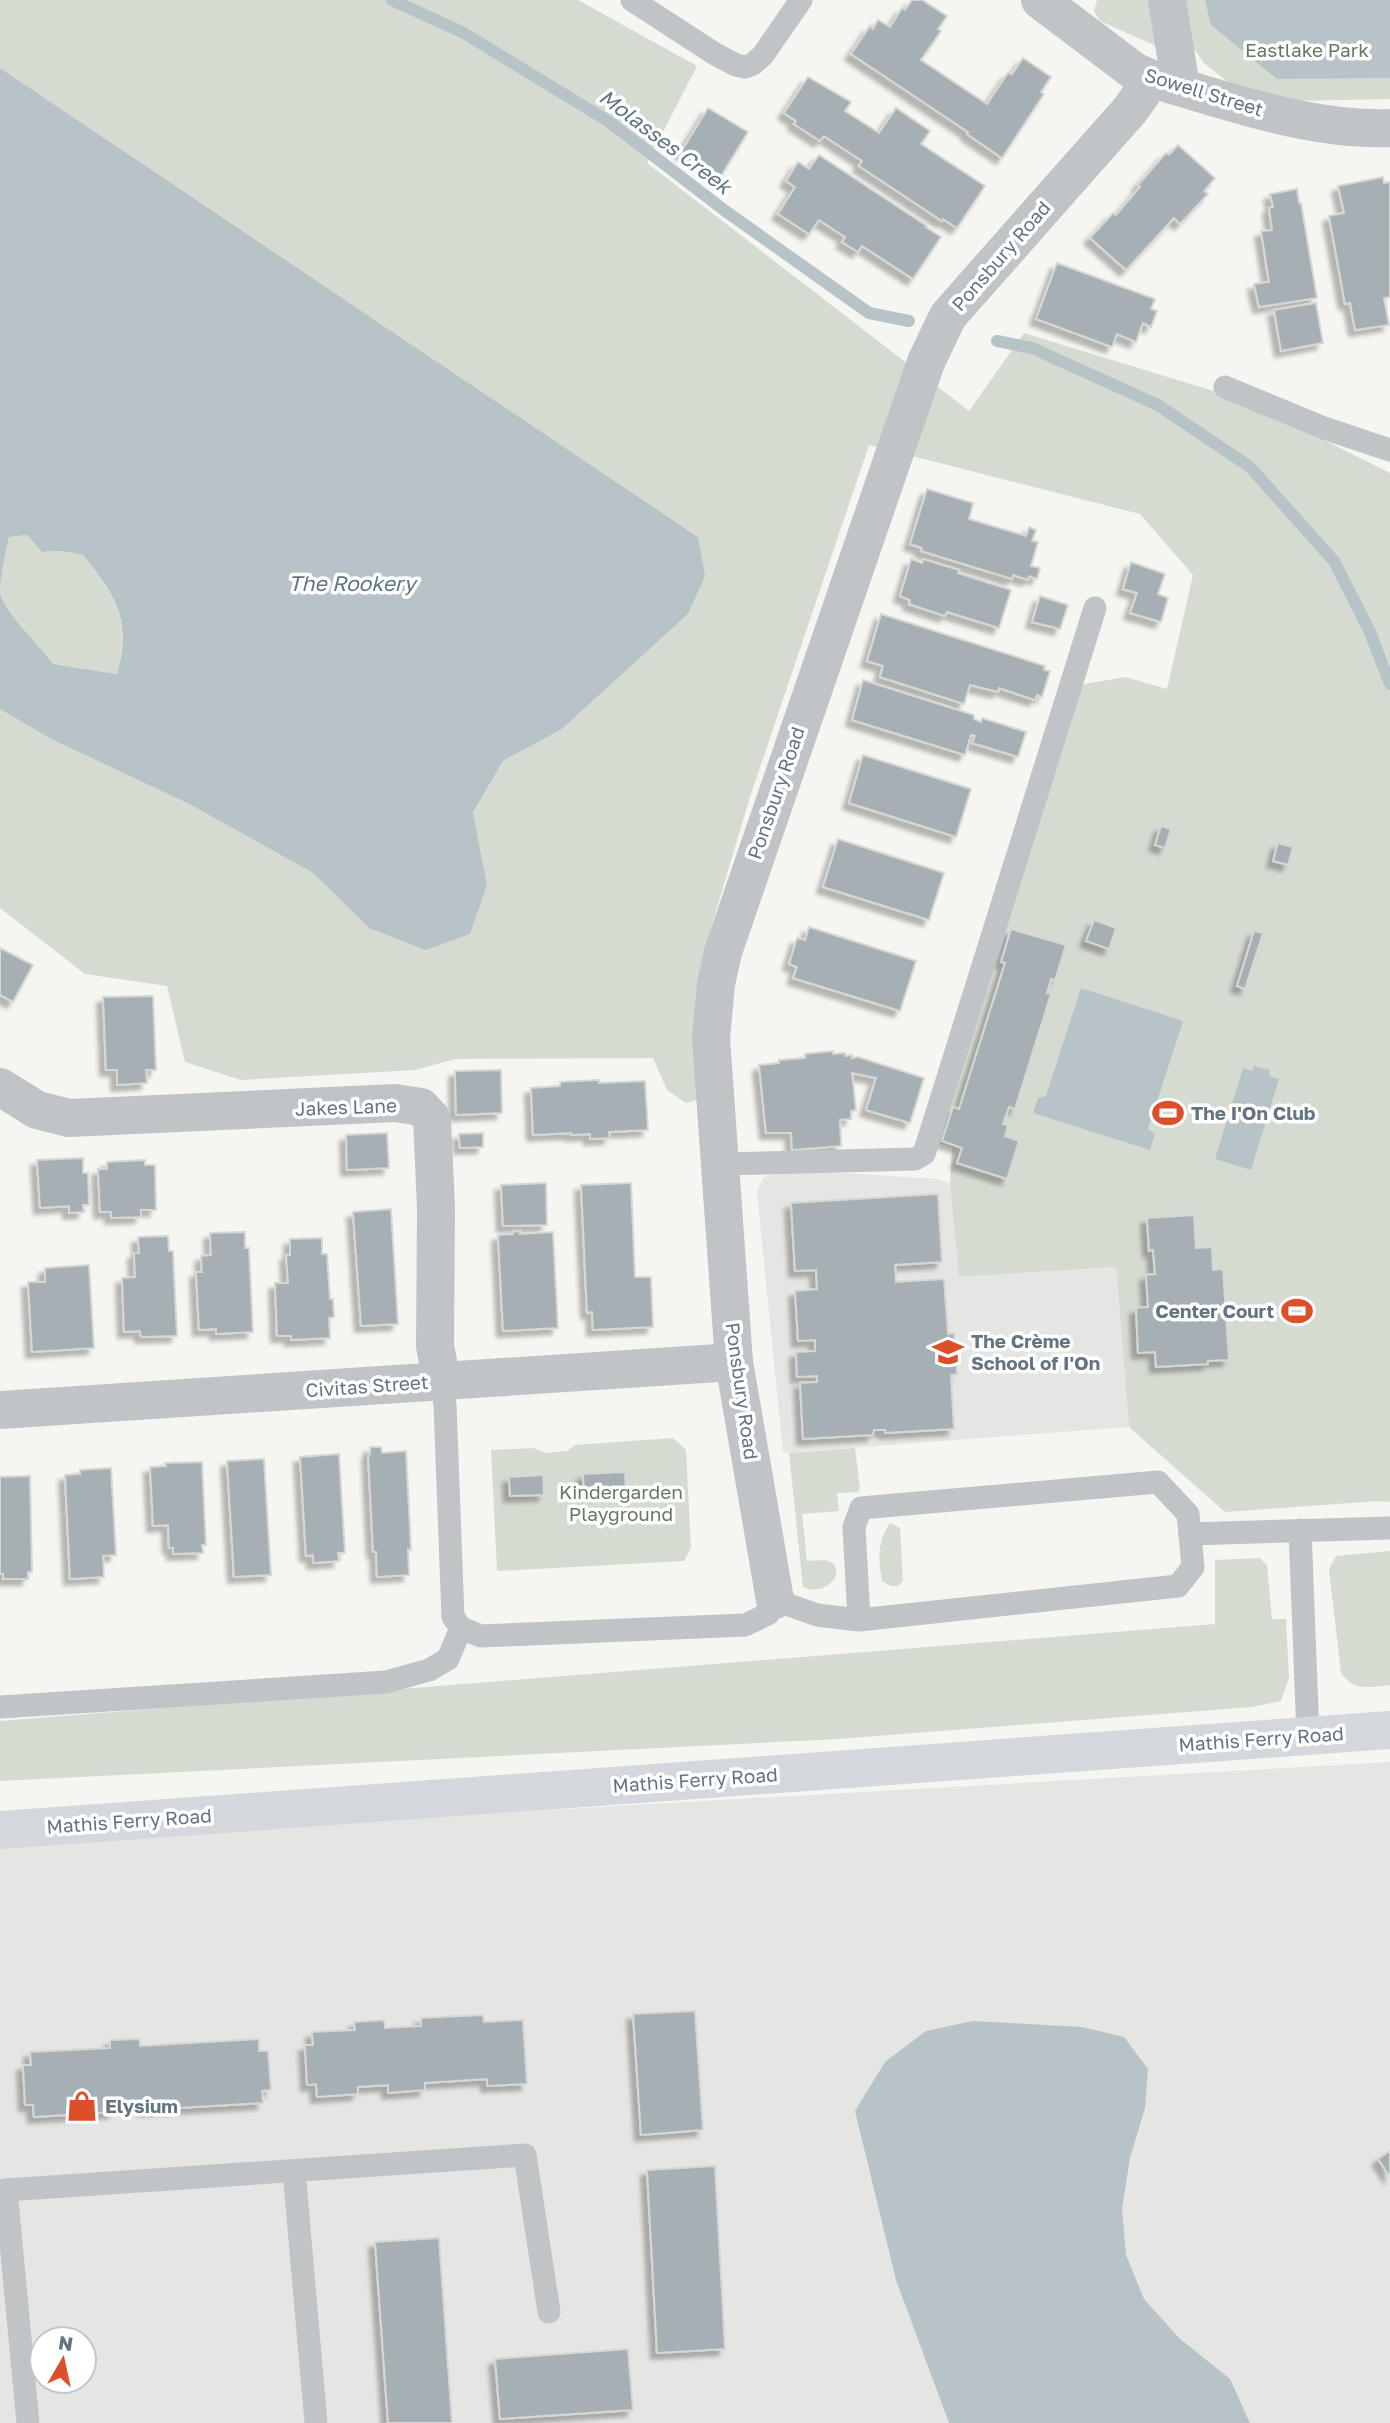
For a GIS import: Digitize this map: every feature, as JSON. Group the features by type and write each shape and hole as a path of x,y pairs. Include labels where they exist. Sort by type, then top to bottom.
{"main road":[{"name":"Mathis Ferry Road","path":"0,1830 1390,1730"}],"street":[{"path":"1167,0 1167,83"},
{"name":"Sowell Street","path":"1061,6 1134,71 1268,112 1365,128 1390,128"},
{"name":"Ponsbury Road","path":"775,1600 734,1362 711,1038 716,984 723,952 926,362 948,316 1130,110 1167,83"},
{"name":"Jakes Lane","path":"0,1087 37,1110 69,1118 395,1103 421,1107 432,1119 436,1208 435,1346 442,1382"},
{"name":"Civitas Street","path":"0,1410 734,1362"}],"lane":[{"path":"632,0 715,54 745,67 763,55 801,0"},
{"path":"1225,387 1324,428 1390,450"},
{"path":"721,1164 915,1159 924,1154 1095,608"},
{"path":"442,1382 453,1617 461,1628 481,1636 745,1625 768,1614 775,1600 817,1615 859,1620 1178,1586 1193,1567 1188,1514 1158,1482 861,1508 854,1527 859,1620"},
{"path":"1190,1534 1390,1528"},
{"path":"1300,1530 1308,1735"},
{"path":"0,1707 386,1682 429,1670 447,1659 461,1628"},
{"path":"28,2423 3,2191 525,2155 549,2312"},
{"path":"294,2171 316,2423"}],"shaded area":[{"name":"The Crème School of I'On","path":"796,1170 937,1179 950,1183 960,1277 1116,1267 1129,1427 783,1453 757,1192 763,1178 778,1172"},
{"path":"1390,1762 1390,2423 0,2423 0,1841"}],"green space":[{"path":"0,0 578,0 697,66 647,163 969,411 1024,333 1246,401 1390,473 1390,1502 1225,1512 1129,1427 1116,1267 959,1277 950,1183 952,1148 936,1142 1079,685 1125,677 1167,689 1193,575 1140,514 869,445 750,797 710,931 697,995 707,1097 686,1103 667,1090 653,1058 455,1059 415,1070 241,1080 185,1062 167,986 85,974 0,908 0,709 51,739 189,804 313,873 369,928 487,885 473,814 503,761 562,729 688,614 698,537 0,68"},
{"path":"1097,0 1158,0 1161,44 1154,45 1100,21 1094,11"},
{"name":"Eastlake Park","path":"1179,0 1390,0 1390,99 1296,101 1234,87 1204,63 1193,47"},
{"path":"27,535 42,552 61,551 83,555 105,585 118,610 121,623 121,654 117,674 53,664 8,610 0,592 9,537"},
{"name":"Kindergarden Playground","path":"673,1438 686,1450 691,1548 684,1561 497,1571 491,1450 534,1448 545,1453 567,1451 575,1445"},
{"path":"855,1448 860,1488 858,1492 837,1493 839,1511 802,1514 807,1561 830,1562 835,1566 836,1576 820,1589 803,1587 789,1453"},
{"path":"890,1523 900,1528 903,1581 898,1586 882,1581 879,1558 881,1544"},
{"path":"1390,1551 1390,1685 1357,1686 1341,1673 1329,1569 1336,1556"},
{"path":"1260,1558 1267,1565 1272,1619 1286,1619 1289,1678 1281,1701 1252,1707 838,1739 0,1781 0,1721 1215,1624 1215,1560"}],"water":[{"name":"Eastlake Park","path":"1205,0 1390,0 1390,78 1277,79 1211,25"},
{"name":"The Rookery","path":"0,68 698,537 705,576 688,614 562,729 503,761 473,813 487,885 470,934 426,950 369,928 313,873 189,804 51,739 0,709"},
{"path":"1081,988 1183,1021 1148,1129 1155,1134 1150,1150 1033,1113 1038,1098 1046,1096"},
{"path":"1254,1066 1270,1070 1269,1076 1279,1079 1251,1170 1215,1159 1243,1068 1252,1071"},
{"path":"973,2021 1082,2027 1124,2037 1148,2069 1145,2108 1130,2158 1122,2209 1126,2255 1144,2299 1179,2338 1230,2379 1250,2423 949,2423 896,2280 855,2111 885,2062 926,2031"}],"building":[{"path":"912,0 922,0 947,16 938,29 941,31 921,60 987,104 1008,73 1012,74 1023,58 1051,77 1041,92 1044,94 1002,158 967,134 968,132 851,54 870,26 873,29 878,20 890,27 902,8 905,10"},
{"path":"808,77 851,102 845,111 879,133 896,108 930,131 921,144 985,186 957,228 943,219 942,221 859,166 862,161 824,136 820,141 794,124 796,121 784,113"},
{"path":"708,108 748,132 721,176 681,152"},
{"path":"1178,145 1215,178 1204,191 1208,194 1180,224 1174,218 1126,270 1090,238 1113,213 1116,215 1166,153 1169,155"},
{"path":"819,155 941,237 913,279 862,246 858,252 842,242 845,237 819,220 809,234 778,214 795,187 786,181 798,162 809,169"},
{"path":"1383,177 1384,183 1390,182 1390,297 1384,298 1389,325 1355,330 1350,303 1345,304 1329,216 1344,213 1338,186"},
{"path":"1297,189 1317,298 1259,307 1254,284 1269,282 1261,231 1272,230 1269,208 1273,207 1270,194"},
{"path":"1057,263 1155,299 1151,309 1157,311 1151,327 1143,323 1136,342 1117,334 1112,347 1036,319"},
{"path":"1316,303 1323,343 1281,351 1274,310"},
{"path":"927,489 973,503 969,519 1026,536 1029,527 1036,530 1032,541 1038,542 1031,566 1040,568 1037,579 1029,576 1028,580 1013,575 1012,579 921,551 922,548 910,544"},
{"path":"911,559 922,563 923,559 959,570 958,573 1011,590 999,628 947,612 945,616 909,604 910,600 900,596"},
{"path":"1131,562 1165,574 1158,594 1168,598 1161,622 1130,613 1137,593 1123,589"},
{"path":"1040,596 1068,605 1060,629 1032,622"},
{"path":"881,614 1045,666 1044,670 1050,671 1042,697 1037,695 1035,700 999,688 998,692 970,685 964,704 880,677 883,666 867,661"},
{"path":"863,680 974,715 974,719 981,722 982,718 1026,732 1018,757 972,743 975,736 971,735 965,755 852,720"},
{"path":"863,755 971,789 956,837 849,803"},
{"path":"1161,826 1171,829 1165,848 1155,845"},
{"path":"838,839 944,873 929,920 823,887"},
{"path":"1278,843 1293,847 1288,865 1273,861"},
{"path":"1094,920 1116,928 1109,949 1086,941"},
{"path":"809,927 916,961 900,1011 793,978 797,967 789,964 797,938 805,940"},
{"path":"1011,929 1066,945 1055,980 1051,979 1047,993 1051,994 1015,1109 1009,1107 1003,1124 1008,1125 1005,1136 1019,1141 1007,1179 957,1163 962,1148 942,1141 953,1107 959,1109 1005,963 1001,962"},
{"path":"1254,931 1263,933 1245,989 1237,986"},
{"path":"0,948 33,965 13,1002 0,995"},
{"path":"153,996 156,1070 146,1070 147,1083 117,1085 117,1070 106,1070 103,997"},
{"path":"833,1051 833,1054 845,1053 845,1056 852,1055 852,1058 858,1057 924,1078 910,1123 866,1110 876,1078 852,1073 856,1110 851,1111 851,1119 840,1120 841,1146 792,1150 791,1133 766,1133 759,1065 805,1058 805,1054"},
{"path":"501,1070 502,1113 456,1115 455,1071"},
{"path":"599,1080 599,1083 645,1081 648,1130 609,1132 610,1138 590,1139 590,1134 533,1135 531,1088 560,1086 560,1082"},
{"path":"387,1133 389,1168 347,1170 346,1135"},
{"path":"483,1133 483,1147 460,1148 459,1134"},
{"path":"83,1158 83,1173 88,1173 89,1205 83,1205 84,1212 69,1213 69,1206 40,1208 37,1160"},
{"path":"145,1160 145,1165 155,1165 156,1210 141,1210 141,1217 111,1218 111,1212 100,1212 98,1169 107,1169 107,1162"},
{"path":"546,1183 547,1225 503,1226 501,1185"},
{"path":"631,1183 635,1277 651,1277 653,1327 593,1330 592,1312 587,1313 581,1185"},
{"path":"938,1194 942,1262 895,1265 896,1282 944,1279 948,1334 954,1333 957,1374 951,1375 954,1429 885,1433 885,1430 874,1430 873,1435 803,1439 800,1383 817,1382 817,1376 797,1377 796,1352 815,1351 815,1340 798,1341 795,1291 817,1289 816,1270 795,1271 791,1203"},
{"path":"391,1209 398,1324 361,1326 353,1212"},
{"path":"1194,1215 1196,1248 1212,1247 1213,1270 1223,1269 1229,1360 1156,1367 1155,1352 1138,1353 1136,1308 1148,1307 1146,1275 1155,1274 1153,1250 1149,1251 1147,1218"},
{"path":"520,1231 520,1234 553,1232 558,1328 503,1331 498,1235"},
{"path":"245,1232 245,1248 249,1248 253,1332 216,1334 216,1329 199,1330 196,1272 202,1272 201,1256 211,1255 210,1233"},
{"path":"168,1236 169,1251 173,1251 177,1336 141,1337 140,1331 124,1332 122,1278 135,1277 134,1253 139,1253 138,1237"},
{"path":"322,1238 322,1254 327,1254 330,1299 333,1299 334,1317 329,1318 330,1338 291,1340 291,1336 277,1336 275,1283 288,1283 286,1255 290,1255 290,1239"},
{"path":"89,1265 94,1348 32,1352 28,1282 45,1282 45,1268"},
{"path":"370,1447 381,1447 382,1453 406,1451 411,1550 408,1549 409,1575 377,1577 376,1552 373,1552 368,1453 370,1454"},
{"path":"339,1454 345,1553 338,1553 339,1561 313,1563 313,1555 306,1556 300,1457"},
{"path":"264,1459 271,1575 234,1577 227,1461"},
{"path":"202,1462 206,1545 202,1545 203,1553 173,1554 173,1548 169,1548 168,1525 153,1526 150,1467 166,1466 165,1463"},
{"path":"111,1468 116,1555 103,1556 104,1577 70,1579 65,1475 80,1474 80,1470"},
{"path":"625,1472 626,1491 584,1494 583,1474"},
{"path":"543,1475 544,1495 510,1496 509,1477"},
{"path":"30,1476 32,1572 28,1572 28,1579 3,1579 3,1574 0,1574 0,1477"},
{"path":"695,2011 703,2130 641,2135 633,2014"},
{"path":"483,2015 484,2022 523,2020 527,2084 487,2086 487,2079 425,2083 425,2090 388,2093 388,2085 358,2087 358,2094 317,2097 316,2084 307,2085 305,2045 313,2045 312,2032 355,2030 354,2022 384,2020 385,2028 421,2026 421,2018"},
{"path":"140,2039 140,2046 259,2039 259,2051 268,2051 271,2090 262,2091 263,2103 144,2110 144,2103 114,2105 114,2112 34,2117 33,2105 25,2105 23,2065 31,2065 30,2052 110,2048 110,2040"},
{"path":"1390,2151 1390,2177 1378,2159"},
{"path":"715,2166 725,2349 657,2353 647,2170"},
{"path":"439,2238 452,2423 388,2423 375,2242"},
{"path":"628,2349 633,2410 500,2419 495,2359"}],"waterway":[{"name":"Molasses Creek","path":"392,0 462,32 608,121 724,210 869,313 909,321"},
{"name":"Molasses Creek","path":"997,341 1032,348 1158,405 1250,467 1334,561 1370,632 1390,684"}],"place":[{"name":"The I'On Club","path":"1168,1113"},
{"name":"Center Court","path":"1297,1311"},
{"name":"The Crème School of I'On","path":"948,1352"},
{"name":"Elysium","path":"82,2106"}]}
